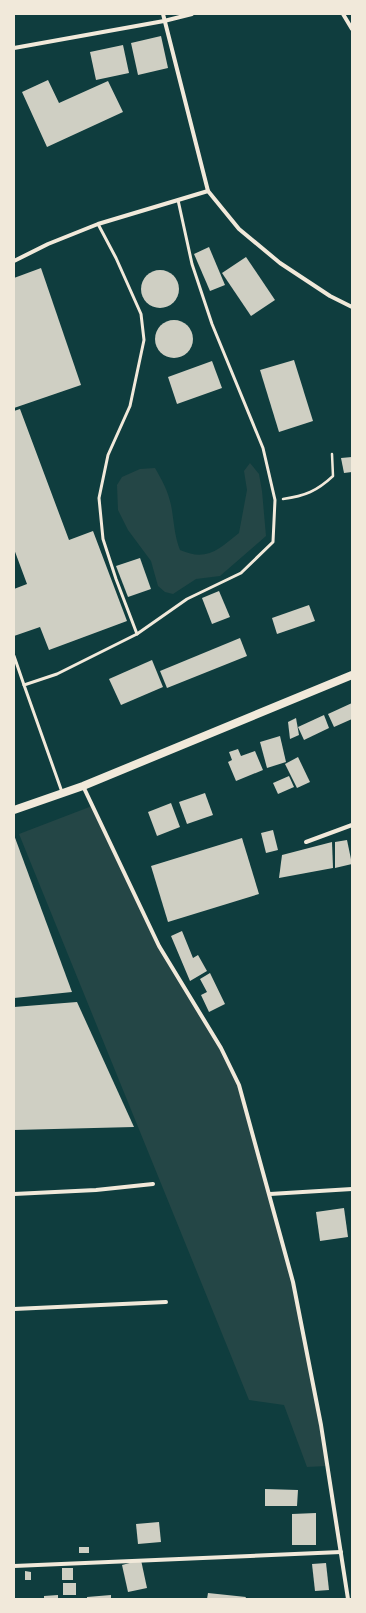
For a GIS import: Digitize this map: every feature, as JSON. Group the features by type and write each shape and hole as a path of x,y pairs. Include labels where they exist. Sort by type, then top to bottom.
{"main road":[{"path":"14,810 63,794 352,675"}],"street":[{"path":"163,14 208,191 239,229 280,263 330,296 352,307"},
{"path":"14,48 164,22 192,14"},
{"path":"343,14 352,29"},
{"path":"14,261 48,244 98,224 208,191"},
{"path":"83,786 159,946 221,1048 239,1085 293,1282 321,1426 348,1599"},
{"path":"306,842 352,825"},
{"path":"14,1194 96,1190 153,1184"},
{"path":"270,1194 352,1189"},
{"path":"14,1309 166,1302"},
{"path":"14,1566 341,1552"}],"lane":[{"path":"24,685 57,674 137,634 187,599 241,574 273,542 275,500 263,448 212,324 192,264 178,200"},
{"path":"98,224 116,258 141,314 144,340 130,406 108,455 99,498 103,539 116,579 137,634"},
{"path":"14,656 63,794"}],"path":[{"path":"275,500 302,496 322,486 333,476 332,454"}],"shaded area":[{"path":"250,463 259,474 266,536 220,576 196,579 173,594 165,592 158,586 151,561 128,530 118,510 117,485 122,477 140,469 155,468 170,500 175,533 180,550 198,555 219,549 239,533 247,490 244,471"},
{"path":"92,806 159,946 221,1048 239,1085 293,1282 327,1466 307,1467 284,1405 249,1400 19,834"}],"building":[{"path":"161,36 168,68 138,75 131,43"},
{"path":"123,45 129,73 96,80 90,52"},
{"path":"48,80 59,103 108,81 123,112 47,147 22,92"},
{"path":"209,247 225,285 210,291 194,254"},
{"path":"246,257 275,300 251,316 222,273"},
{"path":"41,268 81,385 14,408 14,278"},
{"path":"156,270 164,270 171,273 176,278 179,289 176,300 171,305 164,308 156,308 149,305 144,300 141,293 141,285 144,278 149,273"},
{"path":"170,320 178,320 185,323 190,328 193,339 190,350 185,355 178,358 170,358 163,355 158,350 155,343 155,335 158,328 163,323"},
{"path":"294,360 313,421 279,432 260,370"},
{"path":"212,361 222,388 177,404 168,377"},
{"path":"20,409 69,540 93,531 127,621 49,650 40,627 14,636 14,589 27,584 14,549 14,411"},
{"path":"352,457 352,472 344,473 341,458"},
{"path":"140,558 151,589 128,597 116,566"},
{"path":"219,591 230,617 212,624 202,598"},
{"path":"309,605 315,621 277,634 272,618"},
{"path":"240,638 247,656 167,688 160,671"},
{"path":"152,660 163,687 121,705 109,679"},
{"path":"352,703 352,719 334,727 328,714"},
{"path":"324,715 329,728 304,740 298,727"},
{"path":"296,718 299,735 290,739 288,722"},
{"path":"280,736 286,762 267,768 260,742"},
{"path":"238,749 241,756 255,751 263,770 236,781 228,762 232,760 229,752"},
{"path":"298,757 310,782 297,788 285,764"},
{"path":"289,776 294,787 278,794 273,783"},
{"path":"205,793 213,815 187,824 179,802"},
{"path":"171,803 180,827 157,836 148,812"},
{"path":"273,830 278,850 266,853 261,833"},
{"path":"14,835 72,992 14,998"},
{"path":"242,838 259,894 168,922 151,866"},
{"path":"347,840 352,864 335,868 335,842"},
{"path":"332,842 333,868 279,878 282,855"},
{"path":"182,931 193,958 198,955 207,971 190,981 171,936"},
{"path":"210,973 225,1004 209,1012 201,995 207,992 200,979"},
{"path":"77,1002 134,1127 14,1130 14,1007"},
{"path":"344,1208 348,1237 320,1241 316,1212"},
{"path":"265,1489 298,1490 297,1506 265,1506"},
{"path":"316,1513 316,1545 292,1545 292,1514"},
{"path":"159,1522 161,1542 138,1544 136,1524"},
{"path":"79,1547 89,1547 89,1553 79,1553"},
{"path":"141,1560 147,1588 128,1592 122,1565"},
{"path":"326,1563 329,1590 315,1591 312,1564"},
{"path":"62,1568 73,1568 73,1580 62,1580"},
{"path":"25,1571 31,1572 31,1580 25,1580"},
{"path":"63,1583 76,1583 76,1595 63,1595"},
{"path":"208,1593 246,1597 245,1599 207,1599"},
{"path":"58,1595 58,1599 44,1599 44,1596"},
{"path":"111,1595 111,1599 87,1599 87,1597"}]}
